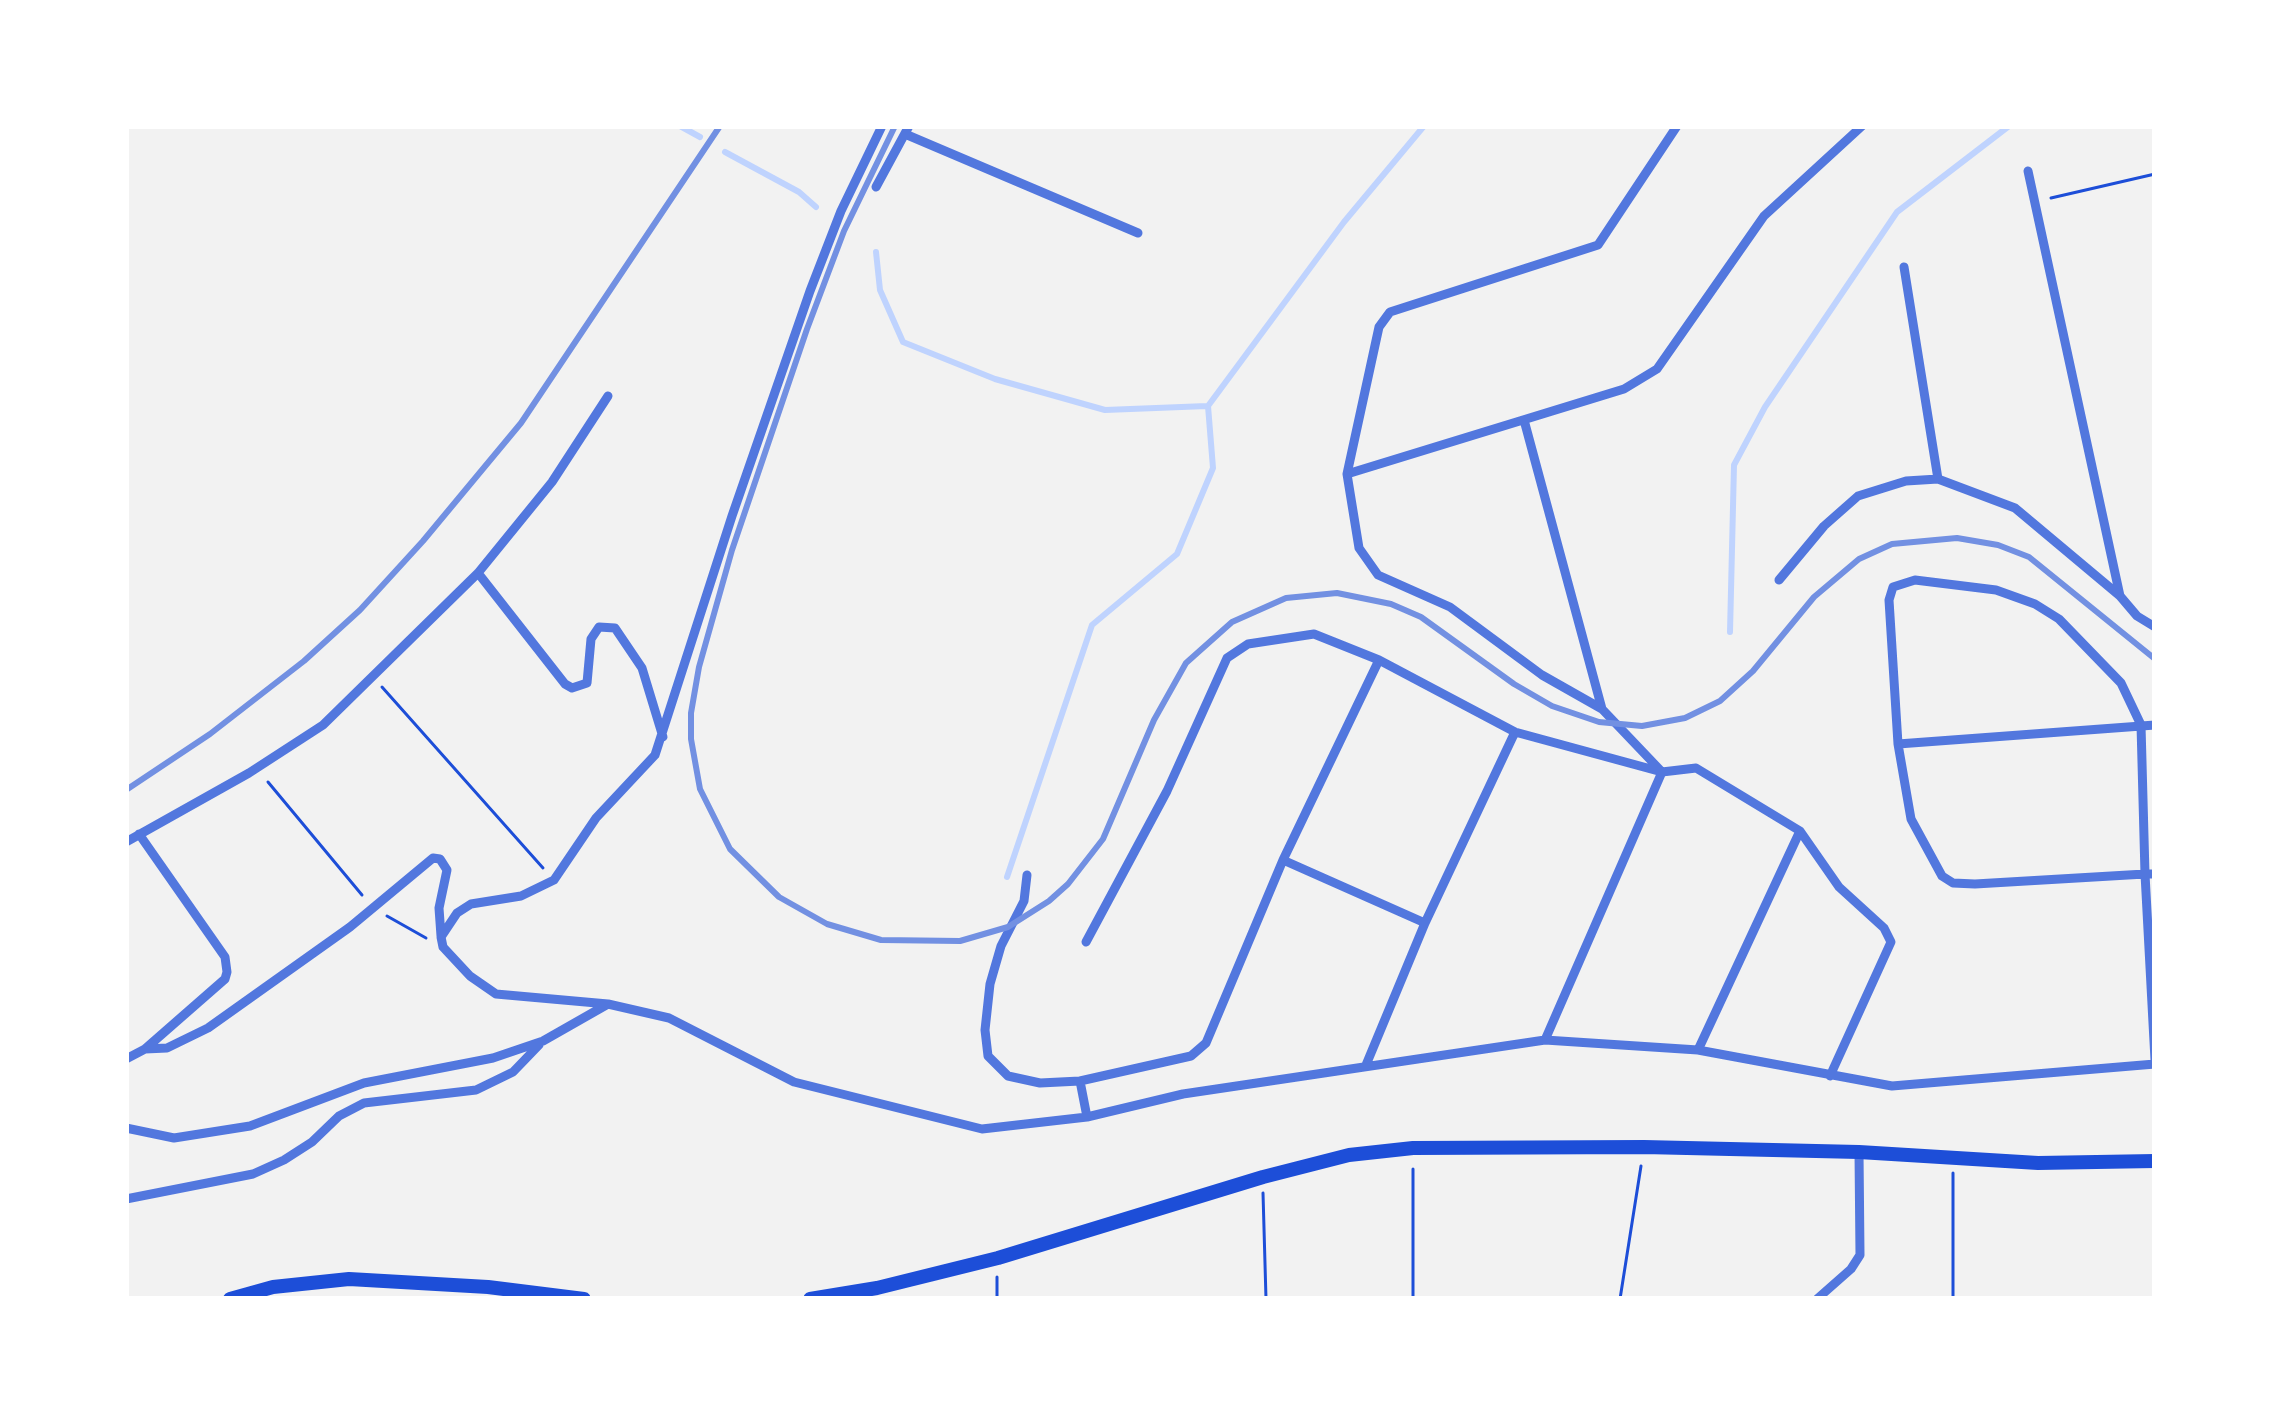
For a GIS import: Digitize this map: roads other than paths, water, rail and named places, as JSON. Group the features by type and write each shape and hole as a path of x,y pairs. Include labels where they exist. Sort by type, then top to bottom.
{"highway":[{"path":"810,1299 998,1258 1348,1155 1413,1148 1644,1147 1859,1152 2038,1163 2155,1161"},
{"path":"230,1299 273,1287 349,1280 584,1299"}],"street":[{"path":"442,942 464,907 521,896 554,880 596,818 646,768 663,737 732,516 810,292 841,211 883,126"},
{"path":"1662,772 1602,709 1543,675 1450,607 1378,574 1359,548 1346,474 1379,327 1390,312 1598,245 1677,126"},
{"path":"1346,474 1624,389 1657,369 1764,216 1862,126"},
{"path":"876,187 907,130 1138,233"},
{"path":"872,147 898,147"},
{"path":"2028,171 2120,596"},
{"path":"1904,266 1938,479"},
{"path":"126,842 322,725 478,572 552,482 608,397"},
{"path":"1524,420 1602,709"},
{"path":"1779,580 1824,526 1858,496 1906,482 1938,479 2015,508 2155,627"},
{"path":"478,572 572,688 586,683 590,645 599,627 615,628 642,668 663,737"},
{"path":"145,1049 167,1048 208,1028 374,909 427,860 440,859 447,870 440,908 442,942 470,976 496,994 608,1004 669,1018 794,1082 982,1129 1087,1117 1184,1094 1545,1040 1698,1050 1892,1086 2155,1062 2150,874 2141,725 2112,670 2047,612 1996,590 1915,580 1893,587 1889,600 1898,745 1917,833 1942,876 1953,883 2150,874"},
{"path":"1086,942 1167,791 1227,658 1248,644 1314,634 1379,660 1515,731 1662,772 1696,768 1800,831 1839,887 1884,928 1891,942 1830,1076"},
{"path":"1027,875 1024,901 1001,946 990,984 985,1030 988,1057 1008,1076 1040,1083 1079,1081 1199,1052 1283,860 1379,660"},
{"path":"1898,745 2155,725"},
{"path":"1366,1065 1425,923 1515,731"},
{"path":"1545,1040 1662,772"},
{"path":"1698,1050 1800,831"},
{"path":"126,1059 145,1049 225,979 228,964 139,834"},
{"path":"1283,860 1425,923"},
{"path":"126,1128 174,1138 250,1126 364,1083 493,1058 543,1041 608,1004"},
{"path":"126,1199 253,1174 284,1160 339,1116 364,1103 476,1090 513,1072 543,1041"},
{"path":"1079,1081 1087,1117"},
{"path":"1817,1299 1860,1256 1859,1152"}],"waterway":[{"path":"680,126 700,137"},
{"path":"1007,877 1092,625 1177,554 1213,468 1208,406 1344,222 1424,126"},
{"path":"1730,632 1734,465 1765,407 1897,212 2009,126"},
{"path":"725,152 799,192 816,207"},
{"path":"876,252 880,290 903,342 995,379 1105,410 1207,406"}],"railway":[{"path":"126,790 210,734 304,661 360,610 423,541 521,423 720,126"},
{"path":"895,126 844,231 807,329 732,550 691,713 700,789 730,849 779,897 827,924 881,940 960,941 1008,927 1049,901 1103,839 1154,720 1186,663 1232,622 1286,598 1337,593 1391,604 1421,617 1552,706 1599,722 1642,726 1685,718 1720,701 1753,671 1814,597 1859,559 1892,544 1957,538 1998,545 2029,557 2155,659"}]}
